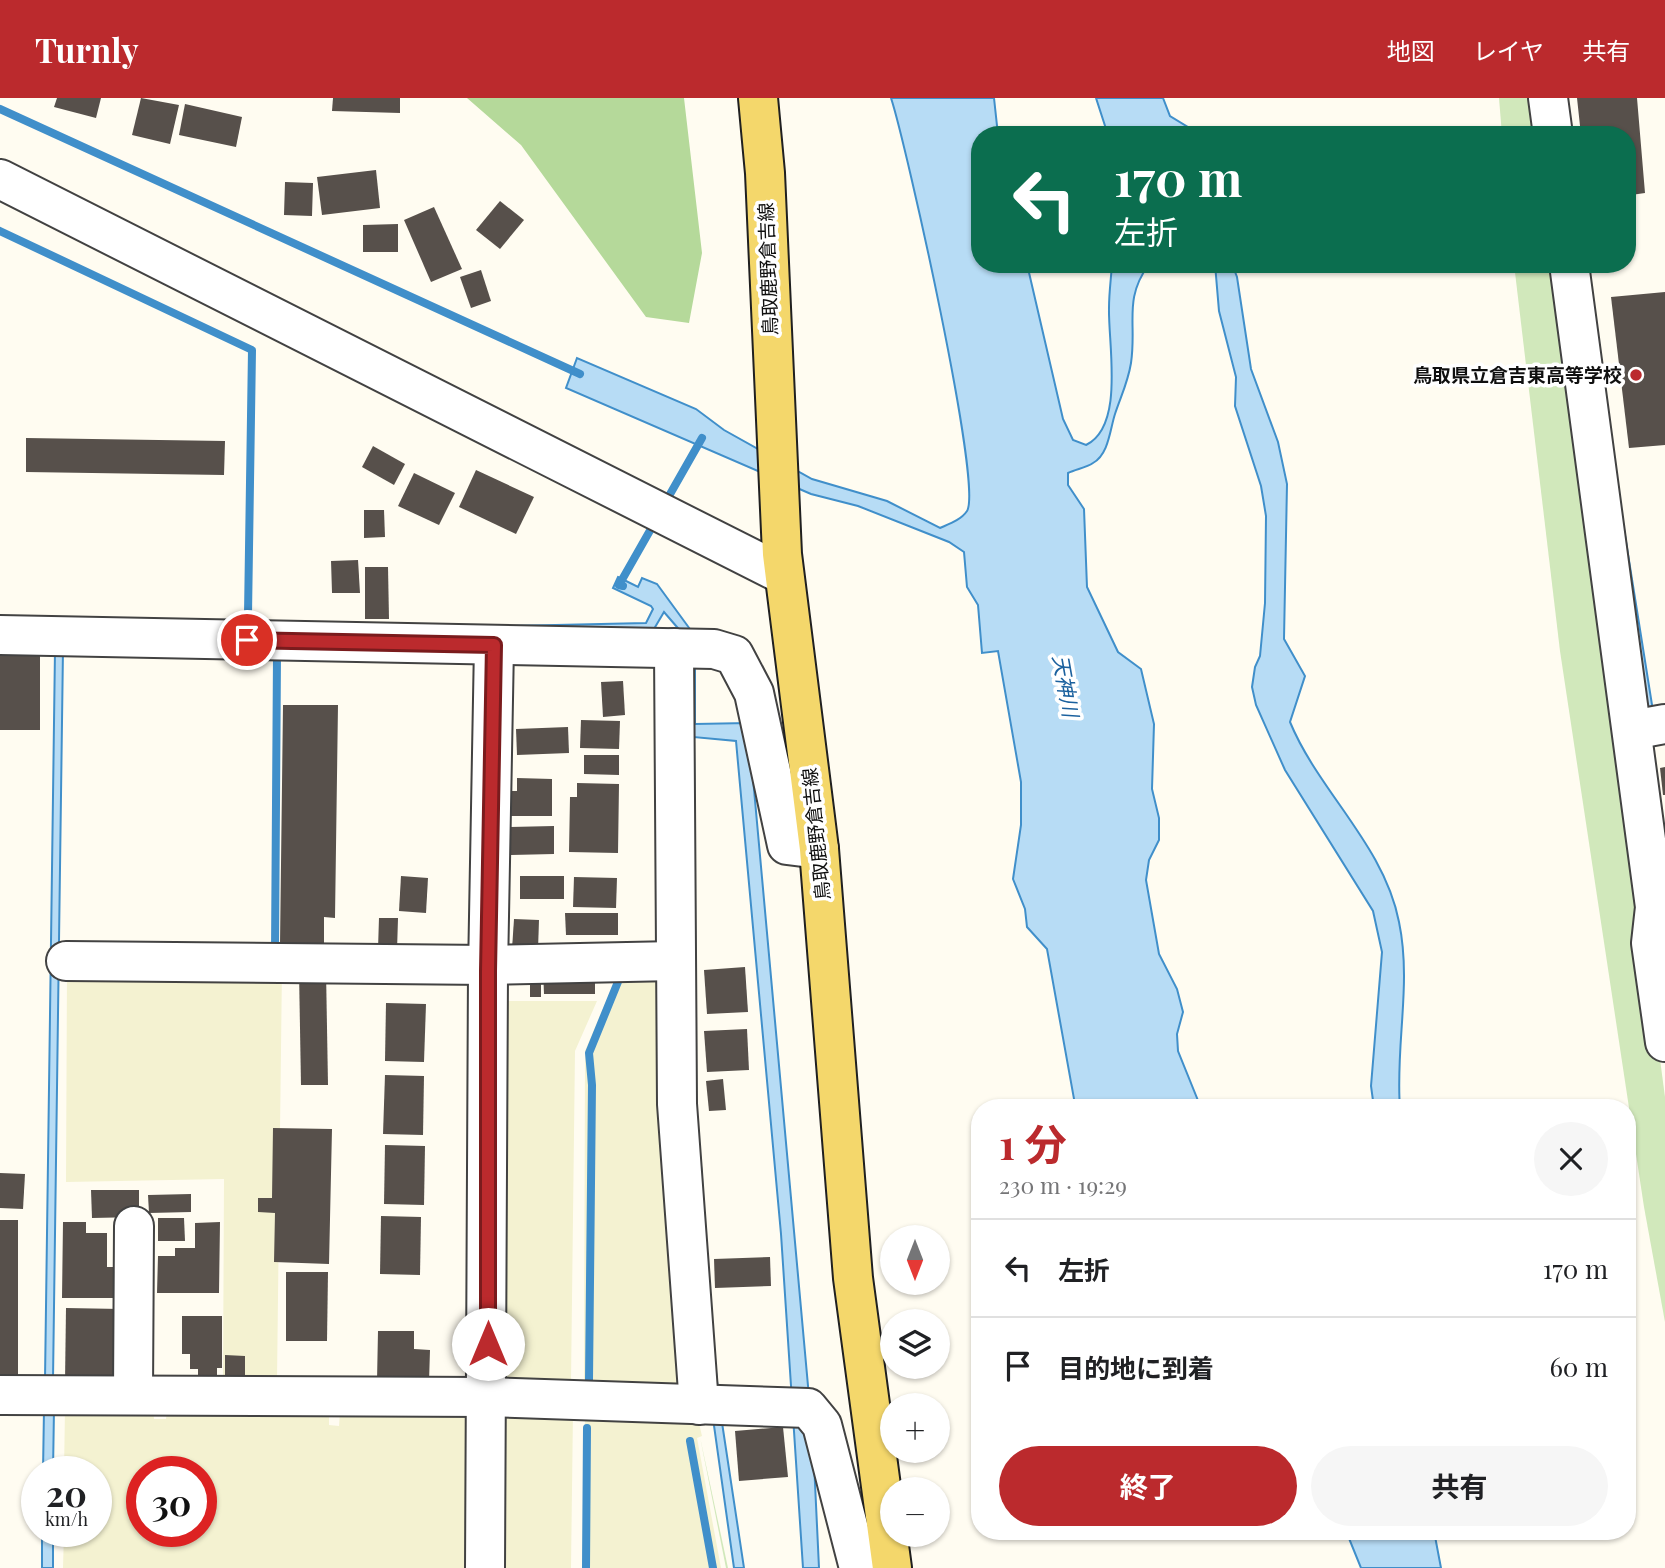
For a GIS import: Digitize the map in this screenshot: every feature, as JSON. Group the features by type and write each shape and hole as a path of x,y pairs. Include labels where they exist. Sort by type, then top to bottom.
{"main road":[{"name":"鳥取鹿野倉吉線","path":"758,98 765,173 774,430 783,565 819,849 853,1278 892,1568"}],"street":[{"path":"1548,98 1552,126"},
{"path":"0,179 783,565"},
{"path":"1570,273 1595,481 1648,727 1655,907 1665,1042"},
{"path":"0,635 714,649 734,655 754,693 787,845 819,849"},
{"path":"485,1568 494,645"},
{"path":"674,648 675,961 682,1201 699,1405"},
{"path":"66,961 489,965 675,961"},
{"path":"133,1395 134,1226"},
{"path":"0,1395 488,1397 808,1408 822,1425 859,1568"}],"shaded area":[{"path":"667,966 686,1384 584,1383 585,1051 620,968"},
{"path":"282,967 277,1380 223,1381 224,1179 66,1182 67,970"},
{"path":"499,1001 597,1001 575,1051 571,1382 499,1383"},
{"path":"167,1408 329,1411 329,1425 339,1426 340,1412 473,1415 475,1568 63,1568 64,1547 112,1547 112,1456 64,1456 65,1409 153,1409 154,1419 166,1419"},
{"path":"573,1411 571,1568 492,1568 496,1417"},
{"path":"697,1415 702,1436 697,1438 721,1568 582,1568 585,1416"}],"green space":[{"path":"467,98 684,98 702,253 689,323 646,317 521,145"},
{"path":"1499,98 1537,98 1539,126 1501,126"},
{"path":"1515,273 1556,273 1665,1097 1665,1322 1636,1154 1636,1099 1628,1099 1560,651"},
{"path":"700,1437 728,1568 726,1568"}],"water":[{"name":"天神川","path":"891,98 994,98 997,126 971,126 971,273 1029,273 1063,419 1073,440 1086,445 1098,435 1106,421 1110,403 1111,273 1143,273 1133,301 1130,370 1106,447 1093,463 1068,473 1068,485 1084,509 1087,587 1118,652 1141,669 1154,724 1152,789 1159,818 1159,840 1149,860 1146,880 1159,954 1177,989 1183,1012 1177,1034 1178,1051 1197,1099 1074,1099 1047,949 1027,927 1025,909 1013,879 1021,825 1021,782 998,651 982,653 978,605 967,587 964,552 949,542 858,506 811,494 566,388 577,358 696,409 724,430 812,479 887,501 940,528 962,517 967,511 969,488 964,442 941,312"},
{"path":"1096,98 1163,98 1170,116 1186,126 1105,126"},
{"path":"1216,273 1235,273 1251,369 1278,442 1287,484 1284,639 1305,676 1290,722 1317,772 1366,843 1391,894 1403,945 1400,1099 1373,1099 1371,1086 1382,952 1373,911 1285,770 1256,705 1252,687 1260,656 1265,603 1266,516 1261,486 1235,406 1236,377 1219,311"},
{"path":"1620,504 1653,711 1647,713"},
{"path":"618,577 638,587 642,578 657,584 695,636 695,724 748,723 813,1441 819,1568 803,1568 781,1234 736,741 694,737 696,1111 702,1177 704,1267 721,1416 744,1568 734,1568 693,1276 683,634 664,612 651,634 511,635 511,626 646,623 653,609 613,588"},
{"path":"63,649 53,1380 45,1380 55,650"},
{"path":"44,1409 54,1409 53,1456 43,1456"},
{"path":"1350,1540 1436,1540 1441,1568 1361,1568"},
{"path":"42,1547 53,1547 53,1568 42,1568"}],"building":[{"path":"57,98 101,98 96,118 54,107"},
{"path":"141,98 179,105 170,144 132,135"},
{"path":"333,98 400,98 400,113 332,111"},
{"path":"1577,98 1637,98 1645,193 1636,194 1636,126 1580,126"},
{"path":"185,104 242,117 236,147 179,135"},
{"path":"376,170 380,208 322,215 317,177"},
{"path":"285,182 313,183 312,216 284,215"},
{"path":"500,201 524,220 500,249 476,230"},
{"path":"434,207 462,269 431,282 404,220"},
{"path":"398,224 398,252 363,252 363,225"},
{"path":"481,270 491,301 471,308 460,277"},
{"path":"1665,292 1665,445 1629,448 1611,297"},
{"path":"26,438 225,441 224,475 26,472"},
{"path":"373,446 405,464 394,485 362,467"},
{"path":"476,470 534,497 516,534 459,507"},
{"path":"414,473 455,493 439,525 398,506"},
{"path":"364,510 384,510 385,537 364,538"},
{"path":"358,560 360,593 332,593 331,561"},
{"path":"365,567 388,567 389,619 365,619"},
{"path":"0,655 40,655 40,730 0,730"},
{"path":"623,681 625,715 603,717 601,682"},
{"path":"283,705 338,705 335,918 324,917 324,946 280,945"},
{"path":"581,720 620,721 619,749 580,748"},
{"path":"568,727 569,753 517,755 516,729"},
{"path":"584,755 619,755 619,775 584,774"},
{"path":"1665,767 1665,795 1663,795 1660,768"},
{"path":"517,778 552,779 552,816 507,816 507,791 517,791"},
{"path":"577,783 619,784 618,853 569,852 570,797 577,797"},
{"path":"554,826 554,854 511,855 510,827"},
{"path":"401,876 428,878 426,913 399,911"},
{"path":"520,876 564,876 564,899 520,899"},
{"path":"574,877 617,878 616,908 573,907"},
{"path":"565,913 618,913 618,935 566,935"},
{"path":"379,918 398,918 397,950 378,949"},
{"path":"514,919 539,920 538,950 512,949"},
{"path":"745,967 748,1012 707,1014 704,970"},
{"path":"543,969 595,969 595,994 544,994"},
{"path":"326,970 328,1085 301,1085 299,971"},
{"path":"530,971 541,971 541,997 530,997"},
{"path":"386,1003 426,1004 424,1062 385,1061"},
{"path":"747,1029 749,1070 707,1072 704,1031"},
{"path":"385,1075 424,1076 423,1135 383,1134"},
{"path":"723,1079 726,1110 709,1111 706,1081"},
{"path":"273,1128 332,1129 329,1264 274,1262 275,1213 258,1212 258,1198 272,1198"},
{"path":"385,1145 425,1146 424,1205 384,1204"},
{"path":"0,1173 25,1174 23,1209 0,1208"},
{"path":"91,1190 139,1190 139,1217 92,1218"},
{"path":"191,1194 191,1212 149,1213 148,1195"},
{"path":"381,1216 421,1217 420,1275 380,1274"},
{"path":"158,1218 184,1218 185,1241 158,1241"},
{"path":"0,1220 18,1220 18,1383 0,1383"},
{"path":"63,1222 86,1222 86,1233 107,1233 107,1267 115,1267 115,1298 62,1298"},
{"path":"220,1222 219,1293 157,1293 158,1256 175,1256 175,1248 195,1248 195,1223"},
{"path":"770,1257 771,1286 715,1288 714,1259"},
{"path":"286,1272 328,1272 327,1341 286,1341"},
{"path":"66,1308 121,1309 120,1383 65,1382"},
{"path":"182,1316 222,1316 222,1368 217,1368 217,1378 198,1379 198,1369 190,1369 190,1354 182,1354"},
{"path":"378,1331 414,1331 414,1349 430,1350 429,1382 377,1381"},
{"path":"225,1355 245,1356 245,1376 225,1376"},
{"path":"783,1427 788,1477 739,1481 735,1431"}],"waterway":[{"path":"0,109 580,374"},
{"path":"0,231 252,350 248,615"},
{"path":"665,503 702,438"},
{"path":"623,586 619,585 656,520"},
{"path":"275,952 277,655"},
{"path":"589,1380 592,1085 589,1053 622,972"},
{"path":"586,1568 587,1428"},
{"path":"690,1441 713,1568"}],"place":[{"name":"鳥取県立倉吉東高等学校","path":"1636,375"}],"route":[{"path":"247,640 494,645 488,971 488,1344"}]}
